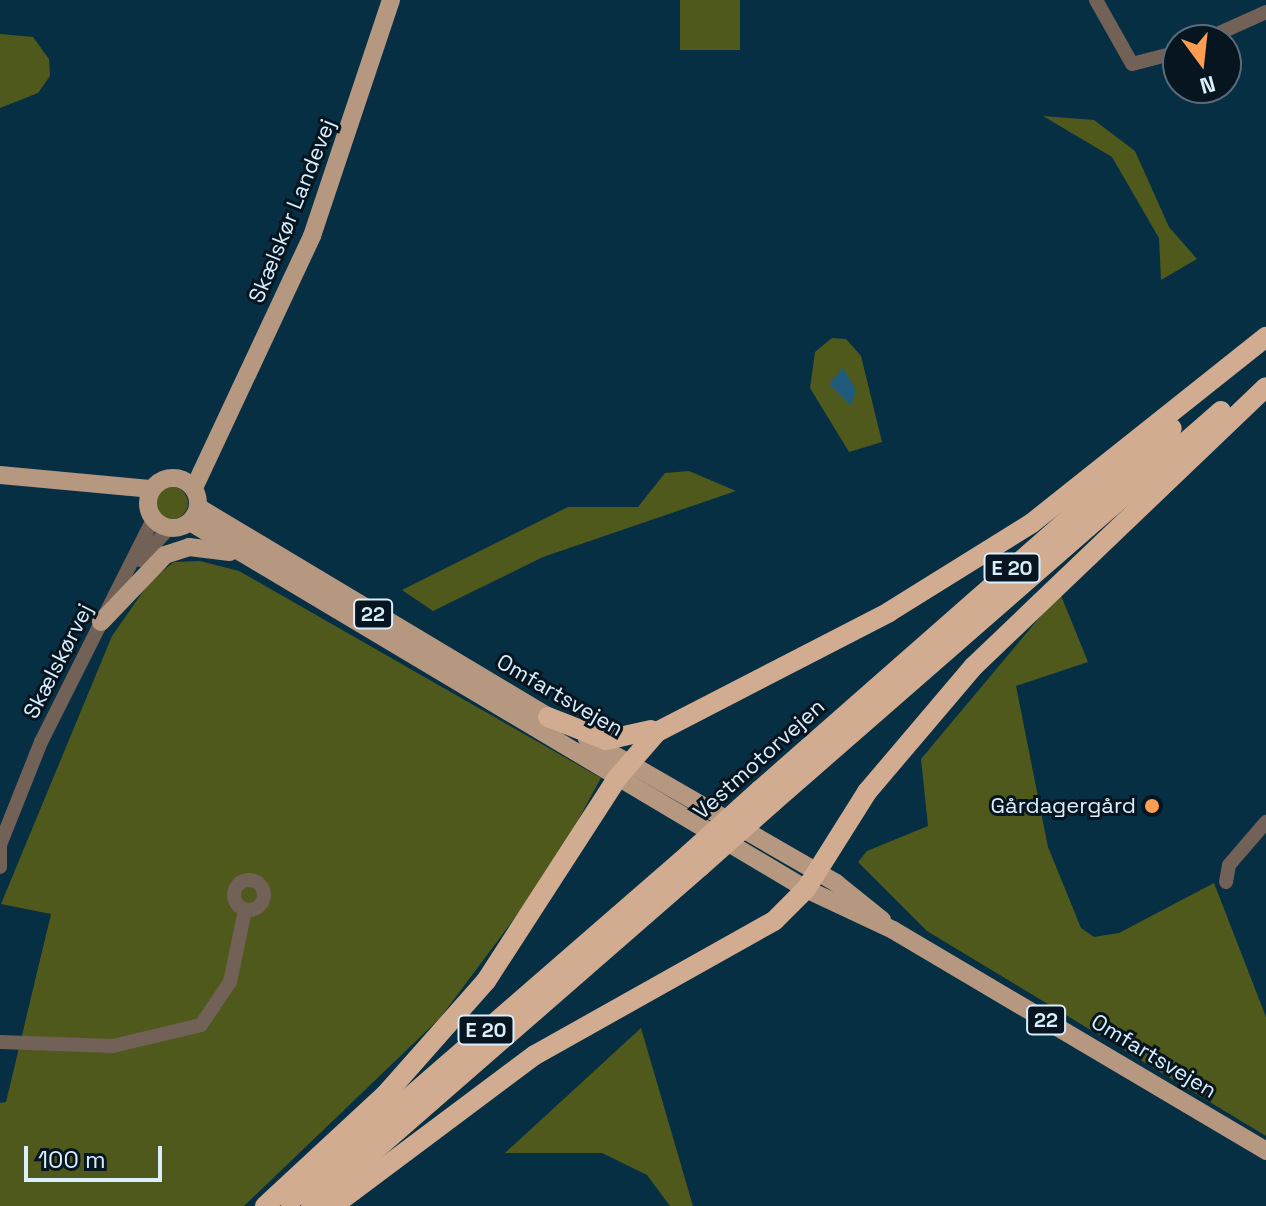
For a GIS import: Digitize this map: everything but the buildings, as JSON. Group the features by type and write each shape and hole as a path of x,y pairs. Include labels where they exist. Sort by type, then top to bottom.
{"highway":[{"path":"548,717 619,741 734,689 889,612 1032,523 1266,337"},
{"name":"Vestmotorvejen","path":"311,1206 1266,347"},
{"name":"Vestmotorvejen","path":"766,796 1266,371"},
{"path":"333,1206 498,1079 750,937 810,880 867,792 973,667 1266,387"},
{"path":"265,1206 386,1094 486,981 623,770 657,732 734,689"},
{"name":"Vestmotorvejen","path":"284,1206 694,861"}],"main road":[{"name":"Skælskør Landevej","path":"194,488 215,432 312,236 391,0"},
{"name":"Skælskør Landevej","path":"175,478 215,432"},
{"path":"0,475 86,489 152,489 175,478 194,488 194,515 157,519 86,489"},
{"path":"152,489 157,519"},
{"name":"Omfartsvejen","path":"194,515 548,717 739,846 810,880"},
{"name":"Omfartsvejen","path":"194,515 292,582 623,770 715,816 810,880 1266,1151"},
{"path":"101,622 154,561 189,547 220,548 292,582"}],"street":[{"path":"1096,0 1132,64 1162,56"},
{"path":"1239,24 1266,12"},
{"name":"Skælskørvej","path":"0,867 0,845 41,742 157,519"},
{"path":"1226,882 1229,865 1266,822"},
{"path":"0,1042 113,1046 201,1025 230,982 245,910"}],"green space":[{"path":"680,0 740,0 740,50 680,50"},
{"path":"0,34 33,37 49,59 50,76 38,93 0,108"},
{"path":"1043,116 1094,120 1135,151 1169,227 1197,259 1161,280 1159,238 1112,157"},
{"path":"832,338 846,339 861,356 882,442 849,452 810,388 815,352"},
{"path":"689,471 736,491 543,557 433,611 402,590 568,507 638,507 665,473"},
{"path":"172,487 184,491 188,503 184,515 172,519 160,515 156,503 160,491"},
{"path":"200,561 239,571 601,778 552,868 440,1018 244,1206 0,1206 0,1103 6,1102 51,914 1,904 112,636 151,580 174,562"},
{"path":"1060,593 1088,662 1016,686 1048,847 1081,928 1094,937 1119,933 1214,883 1266,1017 1266,1136 927,931 858,862 867,851 928,826 921,759"},
{"path":"641,1028 693,1206 670,1206 647,1175 602,1153 505,1153"}],"water":[{"path":"843,368 856,390 851,406 829,384"}],"place":[{"name":"Gårdagergård","path":"1152,806"}]}
